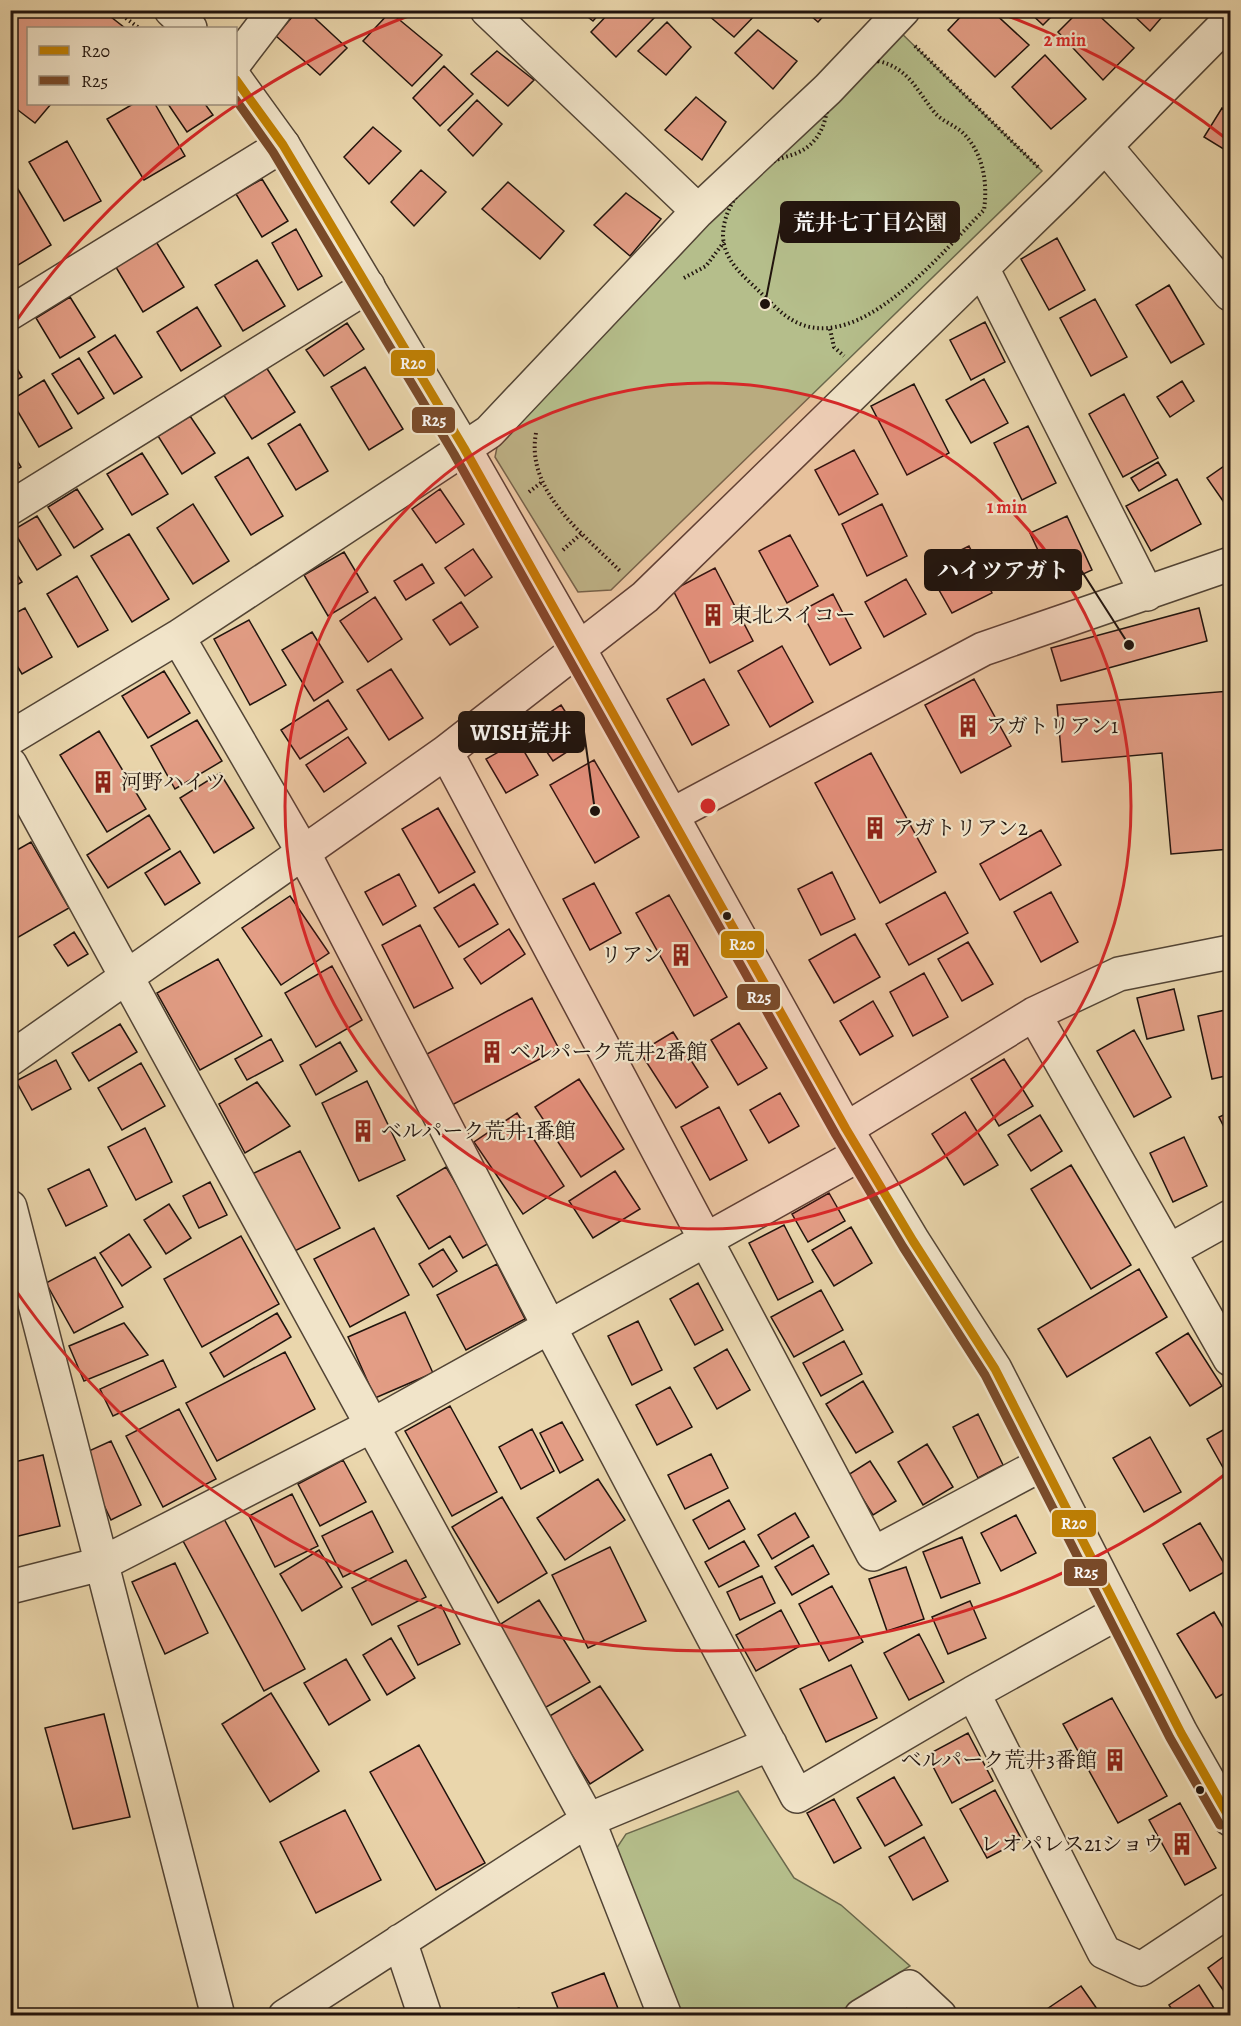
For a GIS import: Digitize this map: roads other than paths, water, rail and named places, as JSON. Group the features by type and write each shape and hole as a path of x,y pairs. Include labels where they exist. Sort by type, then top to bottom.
{"street":[{"path":"171,10 189,27"},
{"path":"237,60 275,10"},
{"path":"487,10 698,211"},
{"path":"10,738 178,637 489,432 524,398 698,211 828,89 899,14"},
{"path":"10,1059 446,752 578,646 645,597 1106,147 1230,20"},
{"path":"237,81 283,145 464,448 578,646 670,816 853,1142 995,1369 1181,1733 1230,1819"},
{"path":"10,313 283,145"},
{"path":"1106,147 1230,294"},
{"path":"982,268 1147,594"},
{"path":"10,508 368,286"},
{"path":"670,816 983,649 1230,564"},
{"path":"178,637 303,852 550,1328 797,1796 972,1693 1119,1612"},
{"path":"446,752 873,1554 1042,1464"},
{"path":"10,764 588,1820 665,2016"},
{"path":"10,1587 101,1564 373,1425 708,1241 1034,1014 1119,974 1230,952"},
{"path":"1034,1014 1230,1359"},
{"path":"10,1207 218,2016"},
{"path":"1169,1251 1230,1217"},
{"path":"972,1693 1104,1952 1141,1969 1230,1910"},
{"path":"285,2016 588,1820 770,1744"},
{"path":"400,1941 425,2016"},
{"path":"861,2016 909,1987 940,2016"}],"place":[{"name":"荒井七丁目公園","path":"765,304"},
{"name":"東北スイコー","path":"713,615"},
{"name":"ハイツアガト","path":"1129,645"},
{"name":"アガトリアン1","path":"968,726"},
{"name":"河野ハイツ","path":"103,782"},
{"name":"WISH荒井","path":"595,811"},
{"name":"アガトリアン2","path":"875,828"},
{"name":"リアン","path":"681,955"},
{"name":"ベルパーク荒井2番館","path":"492,1052"},
{"name":"ベルパーク荒井1番館","path":"363,1131"},
{"name":"ベルパーク荒井3番館","path":"1115,1760"},
{"name":"レオパレス21ショウ","path":"1182,1844"}]}
